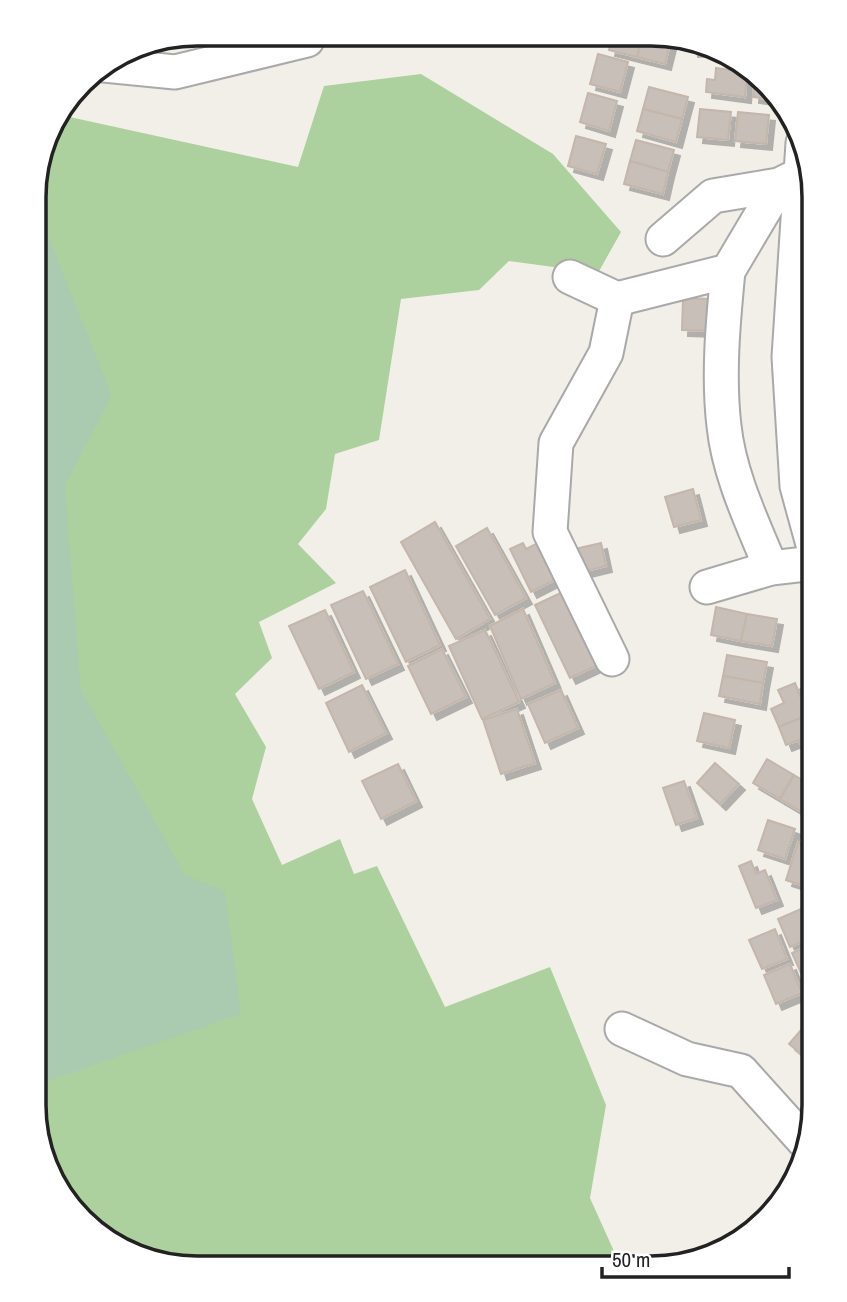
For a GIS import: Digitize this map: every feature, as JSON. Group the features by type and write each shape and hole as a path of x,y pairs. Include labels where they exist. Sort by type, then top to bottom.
{"street":[{"path":"120,67 175,72 282,46"},
{"path":"663,239 713,196 794,167"},
{"path":"771,568 744,501 724,428 723,325 728,271 794,167"},
{"path":"794,167 802,301"},
{"path":"570,277 617,299 728,271"},
{"path":"612,659 550,532 556,443 606,353 617,299"},
{"path":"802,323 789,357 797,486 802,503"},
{"path":"707,587 771,568 802,564"},
{"path":"622,1029 687,1059 741,1071 798,1135"}],"green space":[{"path":"421,74 553,154 621,232 598,273 509,261 479,290 401,299 379,440 335,454 326,509 298,544 336,583 259,622 272,658 235,694 266,747 252,799 282,865 340,839 354,874 377,866 445,1007 550,967 606,1105 590,1198 616,1256 197,1256 158,1251 121,1236 90,1212 66,1181 48,1135 46,197 51,158 69,117 298,167 324,86"},
{"path":"46,230 112,395 65,485 81,690 185,875 225,891 241,1014 46,1082"}],"building":[{"path":"610,46 640,46 637,57 609,50"},
{"path":"640,46 669,47 665,64 637,57"},
{"path":"598,54 628,62 620,92 590,84"},
{"path":"716,68 732,70 746,81 745,97 706,92 707,79 715,80"},
{"path":"649,87 688,97 682,119 643,109"},
{"path":"754,87 764,99 753,97"},
{"path":"588,93 617,101 609,131 580,122"},
{"path":"643,109 682,119 676,142 637,131"},
{"path":"700,109 731,112 728,140 697,137"},
{"path":"738,112 769,115 766,144 735,141"},
{"path":"576,136 606,144 597,174 568,166"},
{"path":"636,140 674,150 668,172 630,161"},
{"path":"630,161 668,172 663,194 624,184"},
{"path":"683,298 711,299 710,331 682,330"},
{"path":"693,489 701,520 674,527 665,497"},
{"path":"435,522 490,619 456,639 401,542"},
{"path":"487,528 526,598 495,615 456,546"},
{"path":"542,541 560,577 531,592 510,549 523,543 526,549"},
{"path":"601,543 606,566 581,572 575,549"},
{"path":"405,570 440,645 406,662 370,587"},
{"path":"571,588 606,661 570,678 535,605"},
{"path":"363,591 398,664 366,679 331,605"},
{"path":"716,607 747,614 741,641 711,635"},
{"path":"523,609 555,683 521,699 490,626"},
{"path":"325,610 354,672 319,689 289,626"},
{"path":"747,614 777,619 772,646 741,641"},
{"path":"485,630 519,702 482,719 449,646"},
{"path":"442,649 466,697 431,714 408,666"},
{"path":"727,655 767,662 763,683 723,676"},
{"path":"723,676 763,683 760,704 719,696"},
{"path":"795,683 801,699 801,718 779,727 771,709 784,703 778,690"},
{"path":"362,685 386,733 349,752 326,703"},
{"path":"561,690 578,728 545,743 528,704"},
{"path":"517,709 535,763 501,774 483,720"},
{"path":"704,713 735,720 729,748 697,741"},
{"path":"801,718 801,745 799,740 786,745 779,727"},
{"path":"767,759 794,775 780,799 753,783"},
{"path":"715,763 739,784 720,804 697,783"},
{"path":"398,764 416,801 381,819 362,781"},
{"path":"794,775 801,779 801,812 780,799"},
{"path":"684,781 697,818 676,825 663,788"},
{"path":"768,820 795,829 785,859 758,850"},
{"path":"798,842 801,843 801,885 786,880"},
{"path":"751,861 756,874 765,870 777,900 756,908 739,866"},
{"path":"801,909 801,942 790,947 778,919"},
{"path":"775,929 787,959 762,969 749,940"},
{"path":"801,949 801,973 792,953"},
{"path":"790,964 801,993 776,1004 764,975"},
{"path":"801,1030 801,1054 789,1044"}]}
